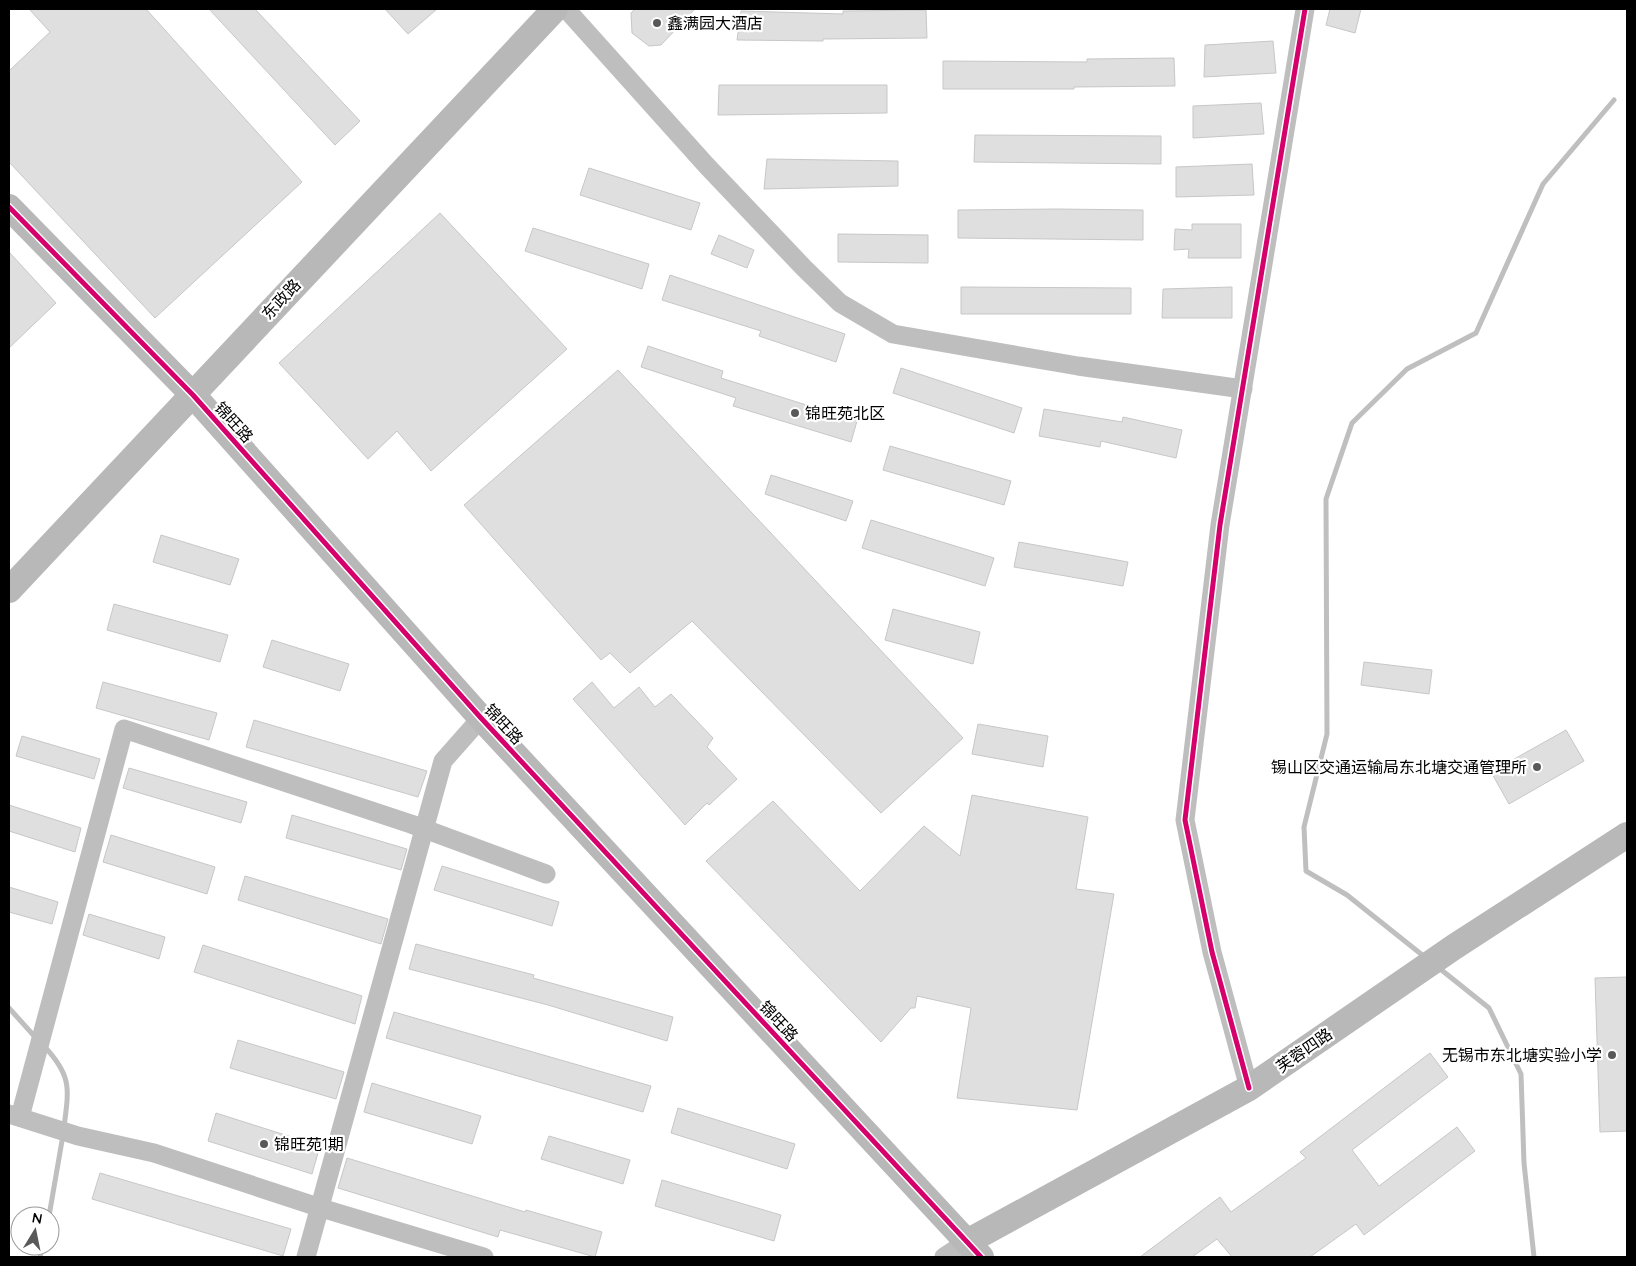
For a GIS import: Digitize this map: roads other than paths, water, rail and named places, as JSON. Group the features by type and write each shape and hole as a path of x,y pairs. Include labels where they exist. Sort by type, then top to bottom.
{"street":[{"name":"东政路","path":"9,590 186,389 531,9"},
{"name":"东政路","path":"9,565 186,389 555,9"},
{"path":"566,9 706,165 804,268 840,302 893,334 1078,366 1243,389"},
{"path":"1249,1088 1212,952 1185,820 1220,525 1305,9"},
{"name":"锦旺路","path":"9,206 186,389 480,718 974,1250"},
{"path":"306,1257 443,761 480,718"},
{"path":"484,1257 321,1208 154,1153 78,1136 14,1115 45,1024 124,728 425,829 546,874"},
{"name":"芙蓉四路","path":"974,1250 1249,1088 1454,947 1627,836"},
{"path":"944,1257 974,1250"}],"waterway":[{"path":"1426,958 1347,895 1306,871 1304,827 1327,734 1326,499 1352,423 1407,369 1476,333 1543,184 1614,100"},
{"path":"1439,968 1489,1008 1521,1074 1524,1163 1534,1257"},
{"path":"9,1008 36,1038"},
{"path":"44,1046 60,1066 66,1083 67,1102 64,1127"},
{"path":"51,1206 63,1135"}],"place":[{"name":"鑫满园大酒店","path":"657,23"},
{"name":"锦旺苑北区","path":"795,413"},
{"name":"锡山区交通运输局东北塘交通管理所","path":"1537,767"},
{"name":"无锡市东北塘实验小学","path":"1612,1055"},
{"name":"锦旺苑1期","path":"264,1144"}]}
